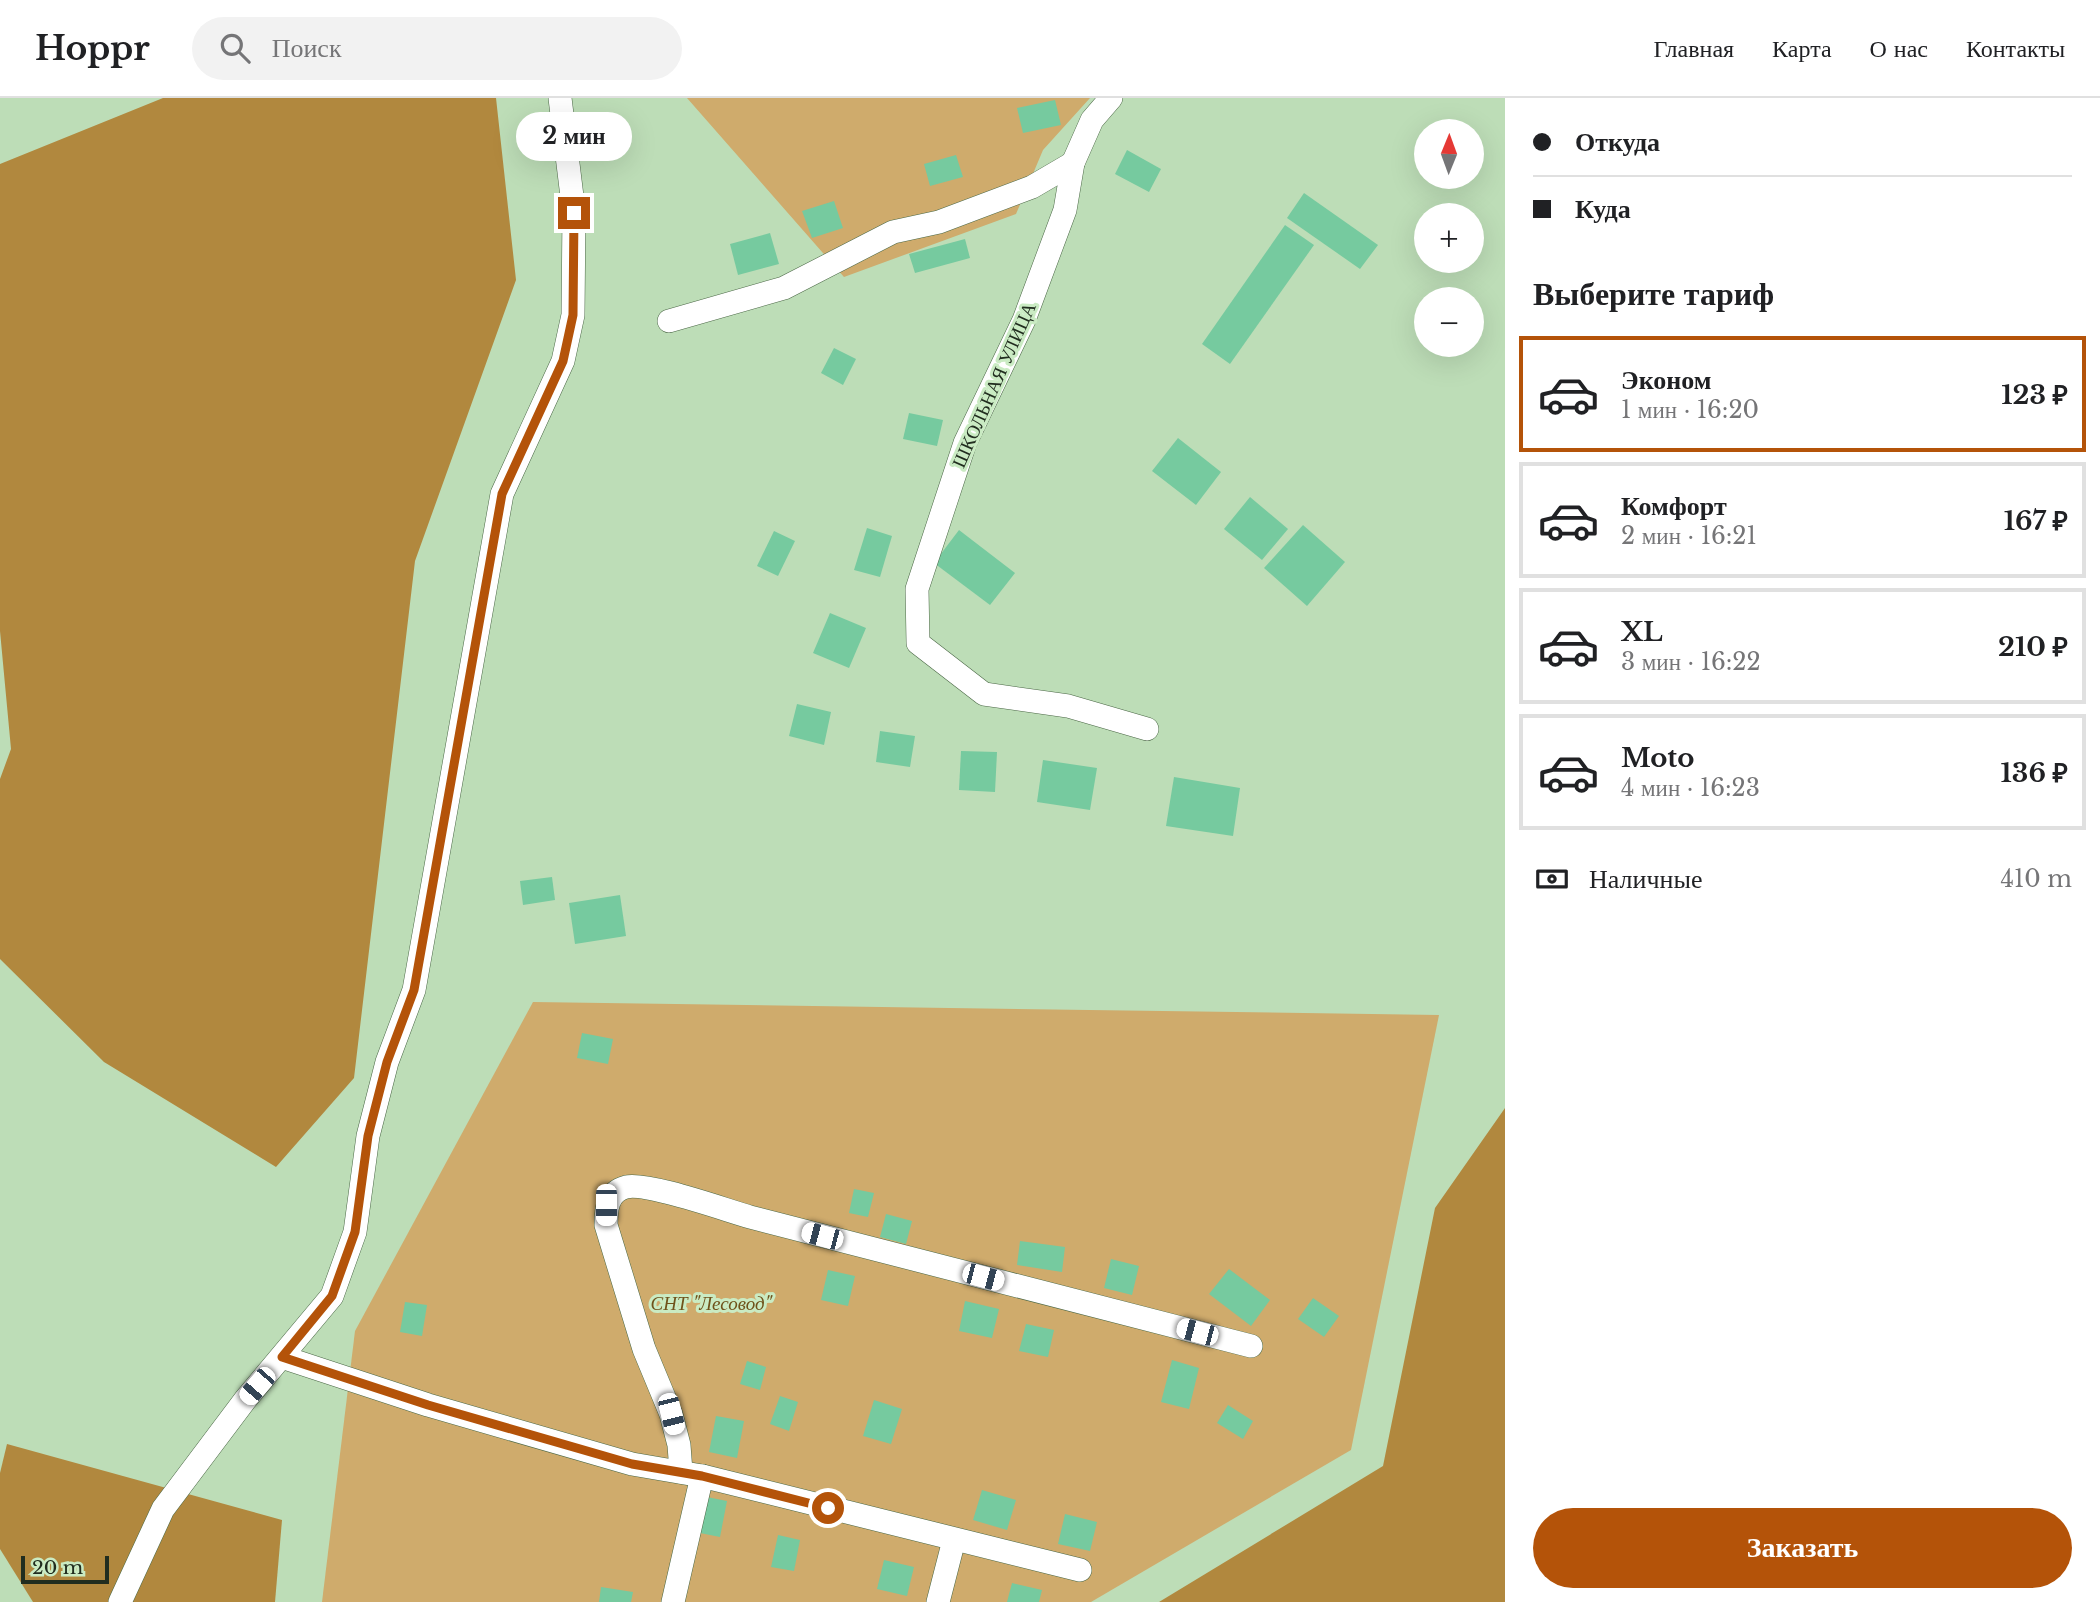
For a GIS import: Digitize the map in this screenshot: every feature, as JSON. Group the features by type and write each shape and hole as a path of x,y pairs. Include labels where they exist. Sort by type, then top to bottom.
{"street":[{"path":"120,1602 163,1508 245,1400 332,1296 355,1232 368,1136 387,1062 414,990 502,494 563,361 573,315 574,213 560,98"},
{"name":"ШКОЛЬНАЯ УЛИЦА","path":"1111,98 1093,120 1073,163 1065,209 1024,320 960,456 917,589 918,643 984,694 1068,706 1147,729"},
{"path":"669,321 784,288 893,232 939,222 1032,187 1073,163"},
{"path":"673,1602 691,1474 679,1445 671,1414 643,1349 606,1225 606,1205 613,1195 626,1187 653,1189 755,1218 1251,1346"},
{"path":"282,1357 428,1405 632,1464 691,1474 1080,1570"},
{"path":"938,1602 954,1540"}],"green space":[{"path":"687,98 1090,98 1043,150 1016,214 844,277"},
{"name":"СНТ \"Лесовод\"","path":"533,1002 1439,1015 1351,1450 1091,1602 322,1602 355,1331"}],"shaded area":[{"path":"163,98 496,98 516,280 415,561 354,1078 276,1167 104,1062 0,959 0,779 11,749 0,631 0,164"},
{"path":"1505,1108 1505,1602 1159,1602 1383,1466 1435,1208"},
{"path":"7,1444 282,1520 275,1602 33,1602 0,1549 0,1473"}],"building":[{"path":"1055,100 1061,125 1023,133 1017,108"},
{"path":"1127,150 1161,169 1149,192 1115,174"},
{"path":"956,155 963,177 930,186 924,164"},
{"path":"1304,193 1378,245 1360,269 1287,218"},
{"path":"834,201 843,228 812,238 802,211"},
{"path":"1285,225 1314,245 1230,364 1202,344"},
{"path":"770,233 779,264 738,275 730,244"},
{"path":"965,239 970,258 915,273 909,254"},
{"path":"834,348 856,359 843,385 821,373"},
{"path":"909,413 943,420 937,446 903,439"},
{"path":"1178,438 1221,472 1196,505 1152,471"},
{"path":"1250,497 1288,529 1262,560 1224,529"},
{"path":"1303,525 1345,562 1307,606 1264,568"},
{"path":"867,528 892,536 880,577 854,570"},
{"path":"959,530 1015,573 990,605 934,563"},
{"path":"774,531 795,541 778,576 757,566"},
{"path":"830,613 866,628 849,668 813,653"},
{"path":"797,704 831,712 824,745 789,736"},
{"path":"880,731 915,736 910,767 876,762"},
{"path":"961,751 997,752 995,792 959,790"},
{"path":"1043,760 1097,768 1090,810 1037,802"},
{"path":"1174,777 1240,788 1233,836 1166,826"},
{"path":"552,877 555,900 523,905 520,881"},
{"path":"620,895 626,936 575,944 569,903"},
{"path":"582,1033 613,1039 608,1064 577,1058"},
{"path":"854,1189 874,1193 868,1217 849,1213"},
{"path":"886,1214 912,1221 906,1244 880,1237"},
{"path":"1020,1241 1065,1247 1062,1272 1017,1265"},
{"path":"1111,1259 1139,1266 1132,1295 1104,1288"},
{"path":"1229,1269 1270,1300 1251,1326 1209,1294"},
{"path":"828,1270 855,1276 848,1306 821,1300"},
{"path":"1313,1298 1339,1316 1324,1337 1298,1319"},
{"path":"965,1301 999,1309 992,1338 959,1331"},
{"path":"405,1302 427,1305 422,1336 400,1332"},
{"path":"1026,1324 1054,1330 1048,1357 1019,1351"},
{"path":"1172,1360 1199,1368 1189,1409 1161,1402"},
{"path":"747,1361 766,1367 760,1390 740,1384"},
{"path":"780,1396 798,1402 789,1431 770,1424"},
{"path":"874,1400 902,1409 891,1444 863,1436"},
{"path":"1228,1405 1253,1421 1243,1439 1217,1423"},
{"path":"716,1416 744,1421 737,1458 709,1452"},
{"path":"982,1490 1016,1500 1007,1530 973,1520"},
{"path":"707,1497 727,1501 720,1537 700,1533"},
{"path":"1065,1514 1097,1522 1090,1551 1058,1544"},
{"path":"778,1535 800,1540 794,1571 771,1567"},
{"path":"884,1560 914,1567 907,1596 877,1589"},
{"path":"1012,1583 1042,1590 1039,1602 1007,1602"},
{"path":"601,1587 633,1592 631,1602 599,1602"}],"route":[{"path":"574,213 573,315 563,361 502,494 414,990 387,1062 368,1136 355,1232 332,1296 282,1357 428,1405 632,1464 702,1476 828,1508"}]}
